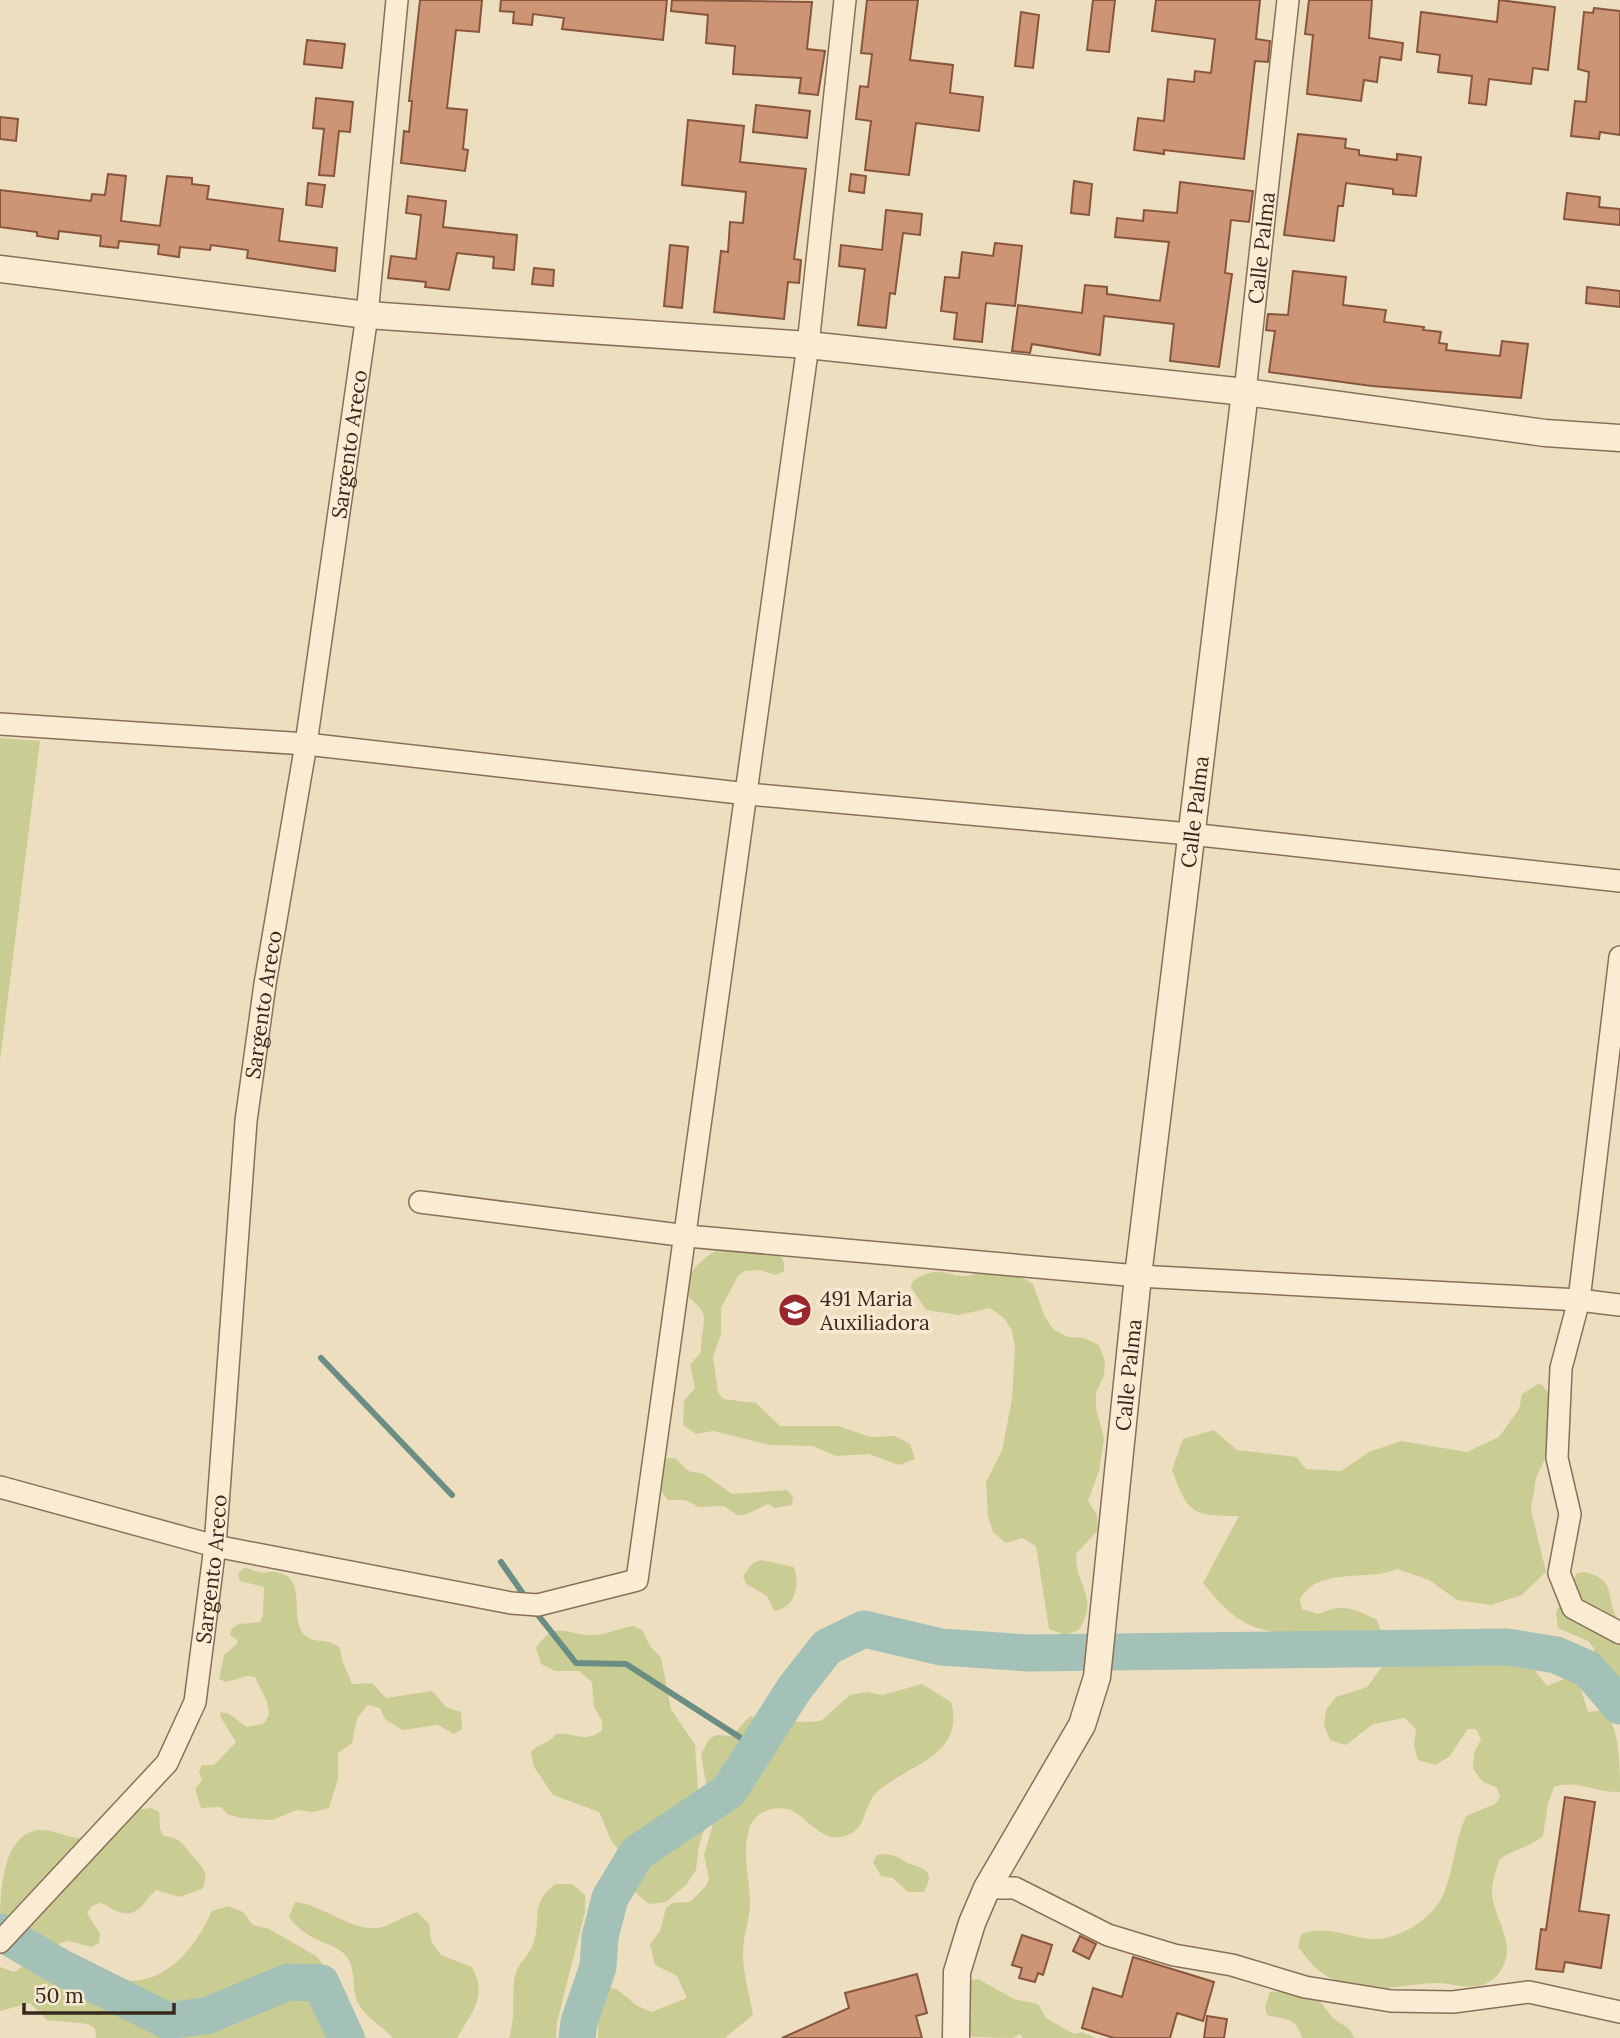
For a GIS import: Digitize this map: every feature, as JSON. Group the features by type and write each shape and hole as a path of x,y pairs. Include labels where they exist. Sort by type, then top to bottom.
{"street":[{"name":"Sargento Areco","path":"0,1942 167,1763 195,1702 215,1546 246,1121 265,984 306,744 368,314 397,0"},
{"path":"0,1487 215,1546 511,1603 538,1605 637,1580 687,1236 808,345 845,0"},
{"name":"Calle Palma","path":"956,2038 957,1972 972,1923 987,1888 1082,1725 1097,1677 1138,1276 1245,392 1288,0"},
{"path":"0,269 368,314 808,345 1245,392 1545,433 1620,438"},
{"path":"0,724 306,744 748,794 1190,834 1620,881"},
{"path":"1620,957 1579,1300 1561,1368 1557,1458 1570,1514 1559,1573 1573,1608 1620,1633"},
{"path":"420,1202 687,1236 1138,1276 1579,1300 1620,1305"},
{"path":"987,1888 1015,1888 1108,1935 1174,1955 1232,1965 1304,1987 1391,2001 1453,2002 1529,1992 1620,2012"}],"green space":[{"path":"0,738 40,741 0,1061"},
{"path":"725,1247 779,1254 784,1262 784,1271 776,1275 760,1270 745,1271 738,1276 721,1308 721,1334 713,1357 718,1392 723,1399 756,1403 780,1426 838,1426 870,1437 895,1436 910,1444 915,1459 899,1465 869,1454 836,1456 813,1446 770,1445 713,1431 696,1434 683,1425 684,1401 695,1388 690,1365 701,1352 704,1321 702,1311 689,1296 688,1281 703,1259"},
{"path":"987,1268 1006,1268 1033,1284 1044,1315 1053,1329 1068,1337 1084,1338 1099,1345 1105,1361 1104,1376 1096,1392 1096,1408 1104,1439 1099,1471 1088,1501 1097,1515 1098,1530 1076,1554 1087,1608 1079,1630 1065,1635 1049,1629 1036,1546 1022,1538 1006,1543 993,1532 988,1517 986,1482 1002,1451 1012,1399 1015,1348 1012,1331 1004,1318 990,1308 959,1315 926,1310 911,1287 912,1282 933,1272 966,1276"},
{"path":"1538,1384 1542,1385 1553,1399 1550,1448 1536,1478 1531,1510 1546,1572 1522,1595 1491,1605 1457,1600 1429,1580 1397,1569 1318,1583 1308,1589 1300,1600 1302,1609 1318,1614 1348,1608 1377,1620 1381,1647 1365,1662 1355,1665 1332,1660 1288,1636 1244,1622 1225,1608 1203,1583 1239,1516 1201,1513 1188,1504 1172,1470 1183,1439 1214,1430 1237,1450 1297,1457 1306,1469 1341,1471 1369,1452 1401,1441 1467,1452 1499,1437 1519,1409 1522,1394"},
{"path":"667,1458 675,1458 688,1471 704,1474 732,1494 787,1490 793,1497 792,1505 775,1508 768,1504 745,1515 737,1515 724,1506 699,1507 685,1500 668,1500 658,1487 661,1464"},
{"path":"761,1560 794,1567 794,1595 792,1601 781,1609 774,1611 767,1596 746,1584 743,1576 753,1563"},
{"path":"244,1568 261,1573 276,1572 292,1582 301,1629 313,1640 331,1643 340,1648 352,1684 372,1683 386,1698 432,1691 446,1707 461,1712 462,1729 454,1734 438,1725 402,1730 385,1719 380,1708 368,1705 357,1718 352,1743 338,1753 338,1779 329,1808 313,1812 297,1810 272,1820 240,1818 227,1814 221,1807 201,1808 195,1789 202,1780 199,1772 202,1765 214,1765 236,1742 220,1716 221,1712 229,1714 247,1727 263,1724 269,1715 267,1702 255,1677 247,1676 226,1682 219,1679 224,1655 237,1644 237,1640 230,1635 232,1628 239,1624 260,1622 263,1615 264,1587 240,1581 238,1574"},
{"path":"1585,1572 1603,1580 1620,1623 1620,1716 1614,1709 1593,1647 1588,1641 1558,1628 1556,1612 1577,1573"},
{"path":"634,1626 642,1630 650,1646 661,1658 671,1709 695,1745 698,1789 708,1820 699,1845 696,1870 686,1885 666,1902 649,1904 636,1893 622,1854 612,1842 599,1812 553,1795 534,1767 531,1752 556,1734 585,1737 602,1730 602,1721 594,1707 592,1682 579,1671 555,1671 541,1664 536,1648 543,1639 557,1631 596,1635"},
{"path":"1492,1629 1504,1641 1511,1657 1527,1660 1547,1686 1569,1677 1578,1680 1588,1712 1605,1710 1616,1738 1620,1792 1579,1785 1554,1787 1548,1803 1543,1836 1499,1860 1492,1891 1505,1937 1507,1955 1500,1971 1489,1982 1470,1987 1434,1983 1372,1988 1347,1984 1327,1976 1314,1966 1298,1947 1301,1934 1327,1931 1381,1939 1392,1937 1413,1926 1432,1911 1444,1893 1466,1816 1495,1804 1500,1797 1497,1788 1482,1781 1473,1769 1474,1753 1481,1739 1476,1729 1468,1729 1449,1757 1435,1765 1418,1760 1414,1745 1416,1729 1405,1718 1373,1724 1346,1745 1330,1740 1324,1725 1326,1710 1336,1697 1367,1687 1387,1660 1432,1644 1454,1647 1477,1630"},
{"path":"922,1684 951,1702 953,1720 950,1735 931,1757 877,1792 854,1832 838,1837 829,1836 794,1812 781,1808 764,1812 751,1824 746,1847 750,1906 743,1952 753,2015 725,2038 598,2038 598,2000 609,1988 617,1989 636,2005 651,2012 687,1998 677,1976 655,1965 650,1944 660,1931 666,1908 673,1903 690,1902 706,1886 709,1878 704,1855 713,1824 701,1754 709,1739 716,1735 732,1736 750,1716 784,1721 821,1721 850,1695 867,1692 883,1695"},
{"path":"151,1808 159,1812 160,1829 164,1836 180,1842 204,1870 205,1883 202,1889 179,1897 156,1890 138,1909 129,1913 100,1903 92,1906 87,1913 100,1934 99,1943 92,1947 68,1941 36,1950 0,1934 5,1870 16,1843 26,1834 45,1830 82,1838 135,1810"},
{"path":"877,1855 896,1856 925,1870 929,1878 924,1892 908,1892 893,1878 881,1876 873,1862"},
{"path":"555,1884 572,1884 585,1895 585,1912 557,2022 556,2038 509,2038 516,1972 533,1944 542,1899"},
{"path":"295,1902 316,1907 367,1928 382,1927 417,1912 429,1924 431,1941 441,1955 472,1967 477,1978 479,1987 476,2004 457,2038 393,2038 370,2018 358,2003 352,1967 346,1956 304,1932 289,1917"},
{"path":"228,1906 243,1912 253,1925 269,1929 316,1956 343,1989 366,2038 96,2038 95,2029 88,2024 47,2020 30,2003 0,2011 0,1967 14,1972 28,1963 52,1967 66,1978 77,1966 92,1962 114,1978 131,1981 147,1979 175,1964 196,1939 212,1911"},
{"path":"978,1979 1014,1999 1038,2004 1046,2018 1074,2034 1082,2032 1096,2038 1023,2038 1020,2034 1013,2038 972,2037 968,2029 972,2013 966,2007 970,1980"},
{"path":"1295,1991 1318,1999 1334,2019 1348,2028 1355,2038 1302,2038 1293,2023 1267,2015 1265,2007 1270,1992"}],"building":[{"path":"420,0 482,0 479,32 456,30 447,108 467,110 463,149 468,150 465,171 401,163 404,131 409,132 412,101 409,101"},
{"path":"501,0 667,0 663,40 562,29 564,18 533,14 532,25 513,23 514,12 500,11"},
{"path":"672,0 812,2 807,49 825,51 818,95 799,93 801,78 733,74 735,46 706,43 708,15 671,11"},
{"path":"867,0 918,0 910,60 953,65 950,93 983,97 979,131 916,123 909,175 865,170 871,121 856,119 860,86 868,87 872,54 861,53"},
{"path":"1093,0 1115,0 1109,52 1087,50"},
{"path":"1156,0 1260,0 1256,39 1270,41 1268,62 1255,61 1244,159 1164,150 1164,154 1134,150 1138,118 1164,121 1168,79 1194,82 1195,71 1211,73 1215,39 1152,31"},
{"path":"1309,0 1372,0 1369,38 1403,43 1401,60 1380,57 1377,82 1364,80 1361,101 1307,94 1313,35 1305,34"},
{"path":"1499,0 1555,7 1548,70 1533,68 1531,84 1489,79 1486,105 1469,103 1472,76 1438,72 1440,55 1417,52 1421,12 1497,22"},
{"path":"1594,8 1620,11 1620,135 1600,132 1599,139 1571,136 1575,101 1586,102 1589,72 1578,69 1584,12 1593,13"},
{"path":"1021,12 1039,15 1033,68 1015,66"},
{"path":"307,40 345,44 342,68 304,64"},
{"path":"316,98 353,102 350,132 339,131 334,176 319,175 324,129 313,128"},
{"path":"756,105 810,111 807,138 753,132"},
{"path":"0,117 18,119 16,141 0,139"},
{"path":"688,120 744,126 740,162 806,169 794,259 801,260 799,283 788,282 784,319 714,312 721,251 728,252 730,222 743,223 746,192 682,185"},
{"path":"1298,134 1346,139 1345,148 1359,150 1359,155 1397,160 1397,154 1421,157 1416,196 1393,194 1393,189 1346,183 1343,206 1338,206 1334,241 1284,235"},
{"path":"108,174 126,176 121,221 160,226 167,176 192,178 192,184 209,186 207,199 283,209 279,241 337,248 335,271 247,258 248,250 211,245 210,250 180,247 179,257 158,254 159,245 119,241 118,248 100,246 101,236 59,231 58,239 37,236 37,232 0,227 0,190 91,201 92,194 105,195"},
{"path":"851,174 866,176 864,193 849,191"},
{"path":"1074,181 1092,184 1089,215 1071,213"},
{"path":"1180,182 1253,191 1249,222 1231,220 1225,273 1232,274 1219,367 1170,361 1174,324 1104,316 1100,355 1032,344 1030,353 1012,351 1018,305 1082,313 1085,285 1107,287 1107,294 1160,301 1169,242 1115,237 1117,218 1143,221 1144,210 1177,213"},
{"path":"308,183 325,185 322,207 306,205"},
{"path":"1567,193 1600,197 1599,207 1620,209 1620,225 1564,219"},
{"path":"408,196 446,201 443,227 517,235 514,270 493,268 494,257 457,253 449,290 425,287 426,282 388,278 391,256 416,259 421,215 406,213"},
{"path":"886,210 922,214 920,235 903,233 895,294 890,293 886,328 858,325 865,269 839,266 841,245 882,250"},
{"path":"995,243 1022,246 1015,306 986,303 982,342 954,339 957,313 941,311 945,277 959,278 962,252 993,256"},
{"path":"670,245 688,247 682,308 664,306"},
{"path":"534,268 554,270 553,286 532,284"},
{"path":"1293,271 1346,277 1343,305 1386,310 1384,322 1441,332 1439,343 1447,344 1446,350 1500,356 1502,341 1528,344 1521,398 1372,386 1269,372 1275,331 1266,330 1268,314 1288,315"},
{"path":"1587,287 1620,291 1620,307 1586,303"},
{"path":"1565,1797 1595,1802 1579,1911 1609,1915 1601,1968 1565,1962 1563,1972 1536,1969 1541,1929 1546,1930"},
{"path":"1022,1935 1052,1945 1043,1975 1038,1973 1035,1982 1019,1978 1022,1968 1012,1965"},
{"path":"1080,1936 1096,1944 1089,1959 1073,1951"},
{"path":"1133,1957 1214,1982 1203,2021 1177,2013 1170,2038 1114,2038 1082,2028 1093,1988 1122,1997"},
{"path":"917,1974 927,2013 916,2016 922,2038 782,2038 849,2008 845,1993"},
{"path":"1207,2016 1227,2019 1224,2038 1204,2038"}],"waterway":[{"path":"321,1358 452,1495"},
{"path":"501,1562 526,1598"},
{"path":"534,1610 576,1663 626,1664 758,1749"},
{"path":"577,2038 579,2022 598,1967 600,1937 610,1898 637,1853 729,1791 794,1689 827,1647 864,1629 941,1647 1028,1653 1507,1647 1556,1655 1588,1669 1620,1706"},
{"path":"0,1932 60,1967 168,2021 209,2015 288,1982 321,1983 346,2038"}],"place":[{"name":"491 Maria Auxiliadora","path":"795,1310"}]}
